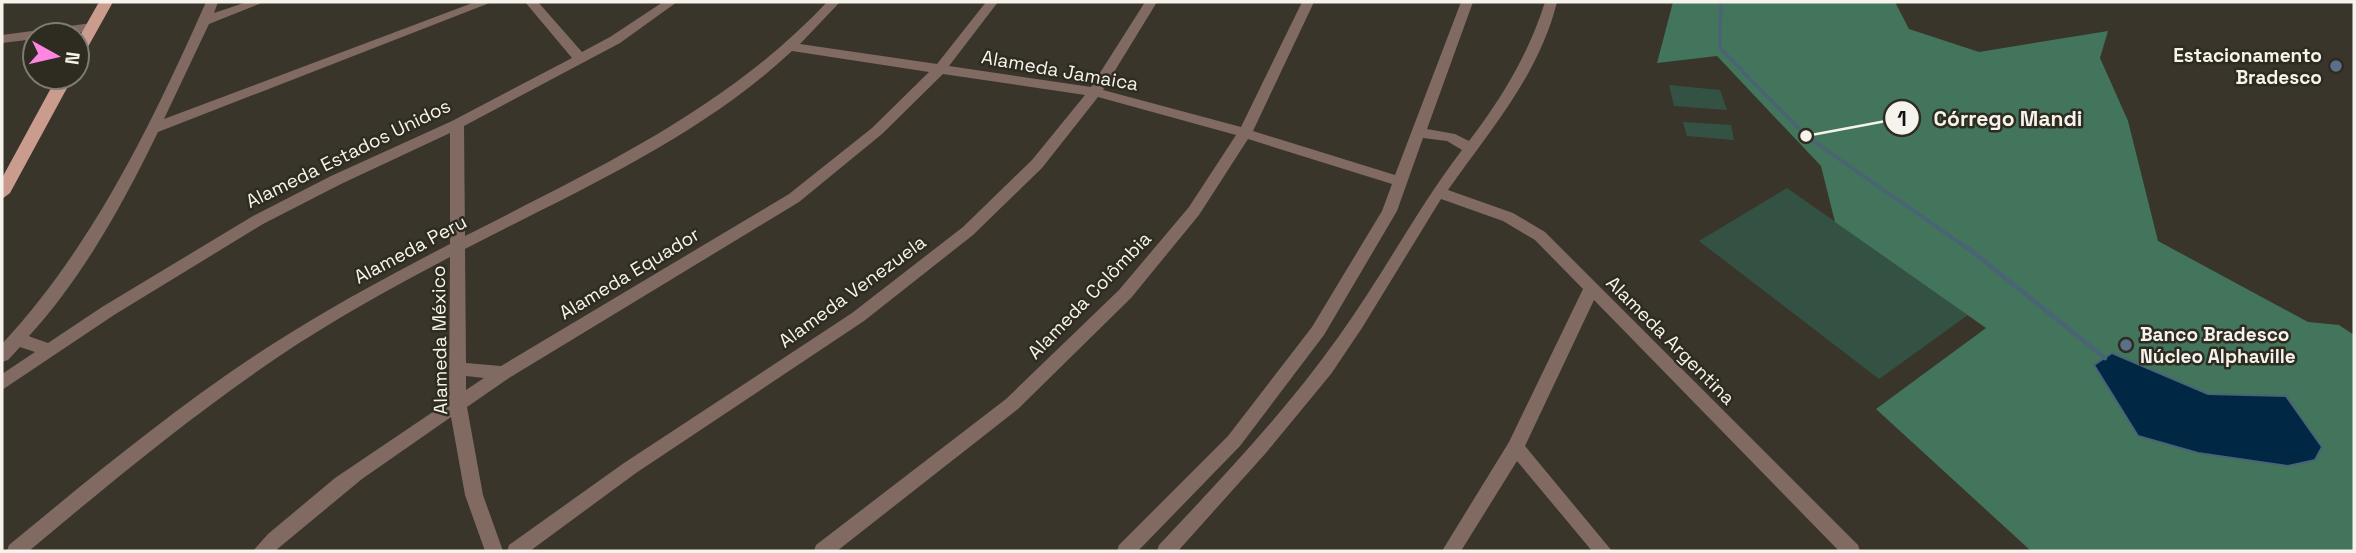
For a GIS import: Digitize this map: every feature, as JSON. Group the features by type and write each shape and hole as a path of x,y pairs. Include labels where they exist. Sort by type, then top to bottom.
{"main road":[{"path":"92,27 106,2"},
{"path":"2,193 57,91"}],"street":[{"path":"2,355 83,256 152,129 212,2"},
{"path":"204,21 258,2"},
{"path":"152,129 486,2"},
{"path":"531,2 580,58"},
{"name":"Alameda Estados Unidos","path":"2,383 127,299 258,220 336,180 457,124 615,40 671,2"},
{"name":"Alameda Peru","path":"16,551 122,461 233,378 365,296 677,130 748,81 790,47 834,2"},
{"name":"Alameda Equador","path":"262,551 371,461 463,399 794,198 877,131 940,69 992,2"},
{"name":"Alameda Venezuela","path":"516,551 630,468 858,317 968,231 1037,164 1095,92 1151,2"},
{"name":"Alameda Colômbia","path":"823,551 1012,404 1125,294 1194,211 1245,133 1307,2"},
{"path":"1126,551 1234,441 1318,331 1379,231 1420,133 1467,2"},
{"path":"1166,551 1247,464 1347,339 1405,239 1497,116 1522,76 1551,2"},
{"path":"2,39 92,27"},
{"name":"Alameda Jamaica","path":"790,47 1095,92 1245,133 1399,181"},
{"name":"Alameda México","path":"457,124 458,369 474,495 494,551"},
{"path":"1420,133 1450,136 1471,149"},
{"name":"Alameda Argentina","path":"1438,192 1508,217 1540,236 1851,551"},
{"path":"1379,231 1405,239"},
{"path":"1451,551 1516,447 1591,289"},
{"path":"19,337 49,350"},
{"path":"458,369 503,373"},
{"path":"1516,447 1603,551"}],"green space":[{"path":"1673,2 1895,2 1909,29 1979,52 2108,31 2100,58 2128,121 2158,241 2308,322 2339,325 2354,335 2354,551 2031,551 1876,409 1986,328 1835,222 1821,166 1717,56 1657,63"},
{"path":"1669,85 1720,90 1727,110 1674,106"},
{"path":"1683,122 1731,125 1734,140 1687,136"},
{"path":"1787,188 1968,315 1879,379 1699,241"}],"water":[{"path":"2112,353 2208,394 2286,396 2322,447 2315,460 2288,466 2198,453 2138,436 2094,365"}],"waterway":[{"path":"1721,2 1720,48 1806,136 1970,250"},
{"path":"1968,248 2105,358"}],"place":[{"name":"Estacionamento Bradesco","path":"2336,66"},
{"name":"Córrego Mandi","path":"1806,136"},
{"name":"Banco Bradesco Núcleo Alphaville","path":"2126,345"}]}
